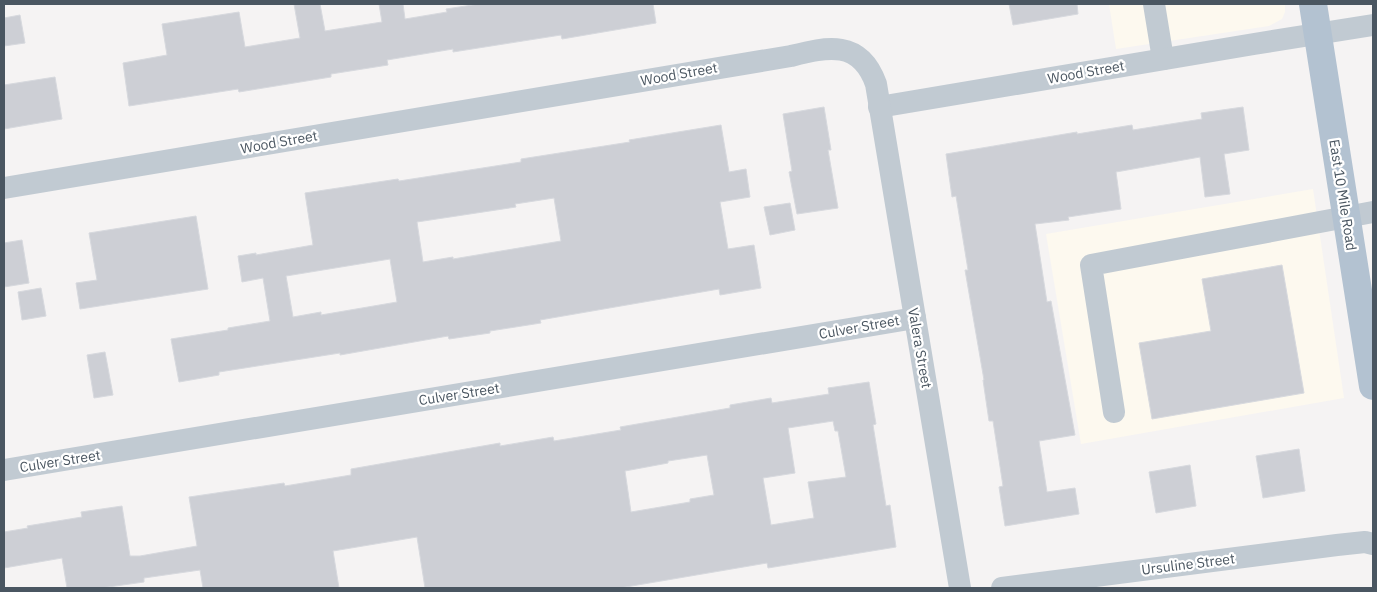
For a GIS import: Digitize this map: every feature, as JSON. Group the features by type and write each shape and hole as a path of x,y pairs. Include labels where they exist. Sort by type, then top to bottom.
{"main road":[{"name":"East 10 Mile Road","path":"1313,4 1373,386"}],"street":[{"path":"1154,4 1163,59"},
{"name":"Wood Street","path":"4,188 832,47 848,51 868,67 876,84 879,107 1373,26"},
{"name":"Valera Street","path":"879,107 960,588"},
{"path":"1114,412 1091,265 1373,212"},
{"name":"Culver Street","path":"4,470 915,318"},
{"name":"Ursuline Street","path":"1002,588 1337,545 1364,542 1373,544"}],"shaded area":[{"path":"1109,4 1285,4 1285,12 1282,19 1269,26 1116,49"},
{"path":"1313,189 1344,398 1081,444 1046,234"}],"building":[{"path":"294,4 320,4 325,31 382,22 379,4 403,4 405,19 447,12 446,9 479,4 653,4 656,23 562,39 561,35 453,52 453,49 387,60 388,65 331,74 331,77 239,92 238,89 129,106 123,63 167,55 162,24 239,12 245,47 300,38"},
{"path":"1009,4 1077,4 1078,14 1013,25"},
{"path":"20,15 25,43 4,46 4,18"},
{"path":"55,77 62,119 4,129 4,85"},
{"path":"824,107 831,150 828,150 838,208 797,214 789,172 792,171 783,114"},
{"path":"1243,107 1249,150 1224,154 1230,194 1205,197 1200,157 1116,172 1121,209 1068,217 1069,220 1035,224 1047,302 1051,301 1075,435 1039,441 1047,492 1075,488 1079,514 1005,526 999,487 1003,486 993,421 989,421 965,270 968,270 956,196 952,197 946,154 1077,132 1077,134 1132,125 1133,130 1202,119 1201,113"},
{"path":"721,125 729,172 746,169 750,197 720,202 728,249 754,245 761,288 720,295 719,289 540,320 541,323 490,331 490,333 449,339 448,336 340,355 340,353 219,372 219,375 179,382 171,339 270,321 263,278 242,282 238,256 256,253 256,255 313,245 305,193 521,162 521,159 630,142 629,140","holes":["554,198 561,241 453,259 453,257 423,262 417,222 516,207 515,204","390,259 397,302 321,315 321,312 293,317 286,276"]},
{"path":"790,203 795,230 770,235 764,207"},
{"path":"196,216 208,289 80,309 76,283 97,280 89,233"},
{"path":"22,240 29,283 4,287 4,243"},
{"path":"1282,265 1304,393 1152,419 1139,343 1211,331 1202,279"},
{"path":"41,288 46,316 22,320 18,292"},
{"path":"105,352 113,395 94,398 87,355"},
{"path":"869,382 876,424 873,425 886,506 890,505 896,547 768,568 767,563 620,588 425,588 417,537 333,551 339,588 203,588 200,570 144,578 144,582 101,588 67,588 62,558 4,568 4,532 28,528 27,526 82,517 81,512 122,506 130,556 140,556 197,546 189,497 284,483 285,486 351,475 351,469 500,443 500,446 553,437 554,441 621,430 620,427 730,408 730,405 771,398 772,403 829,394 828,388","holes":["833,421 835,431 838,431 846,477 808,482 814,518 771,525 763,478 795,473 788,428","707,455 714,495 690,499 690,502 631,512 625,471 668,463 668,461"]},
{"path":"1299,449 1305,491 1263,498 1256,456"},
{"path":"1190,465 1196,506 1156,513 1149,472"}]}
